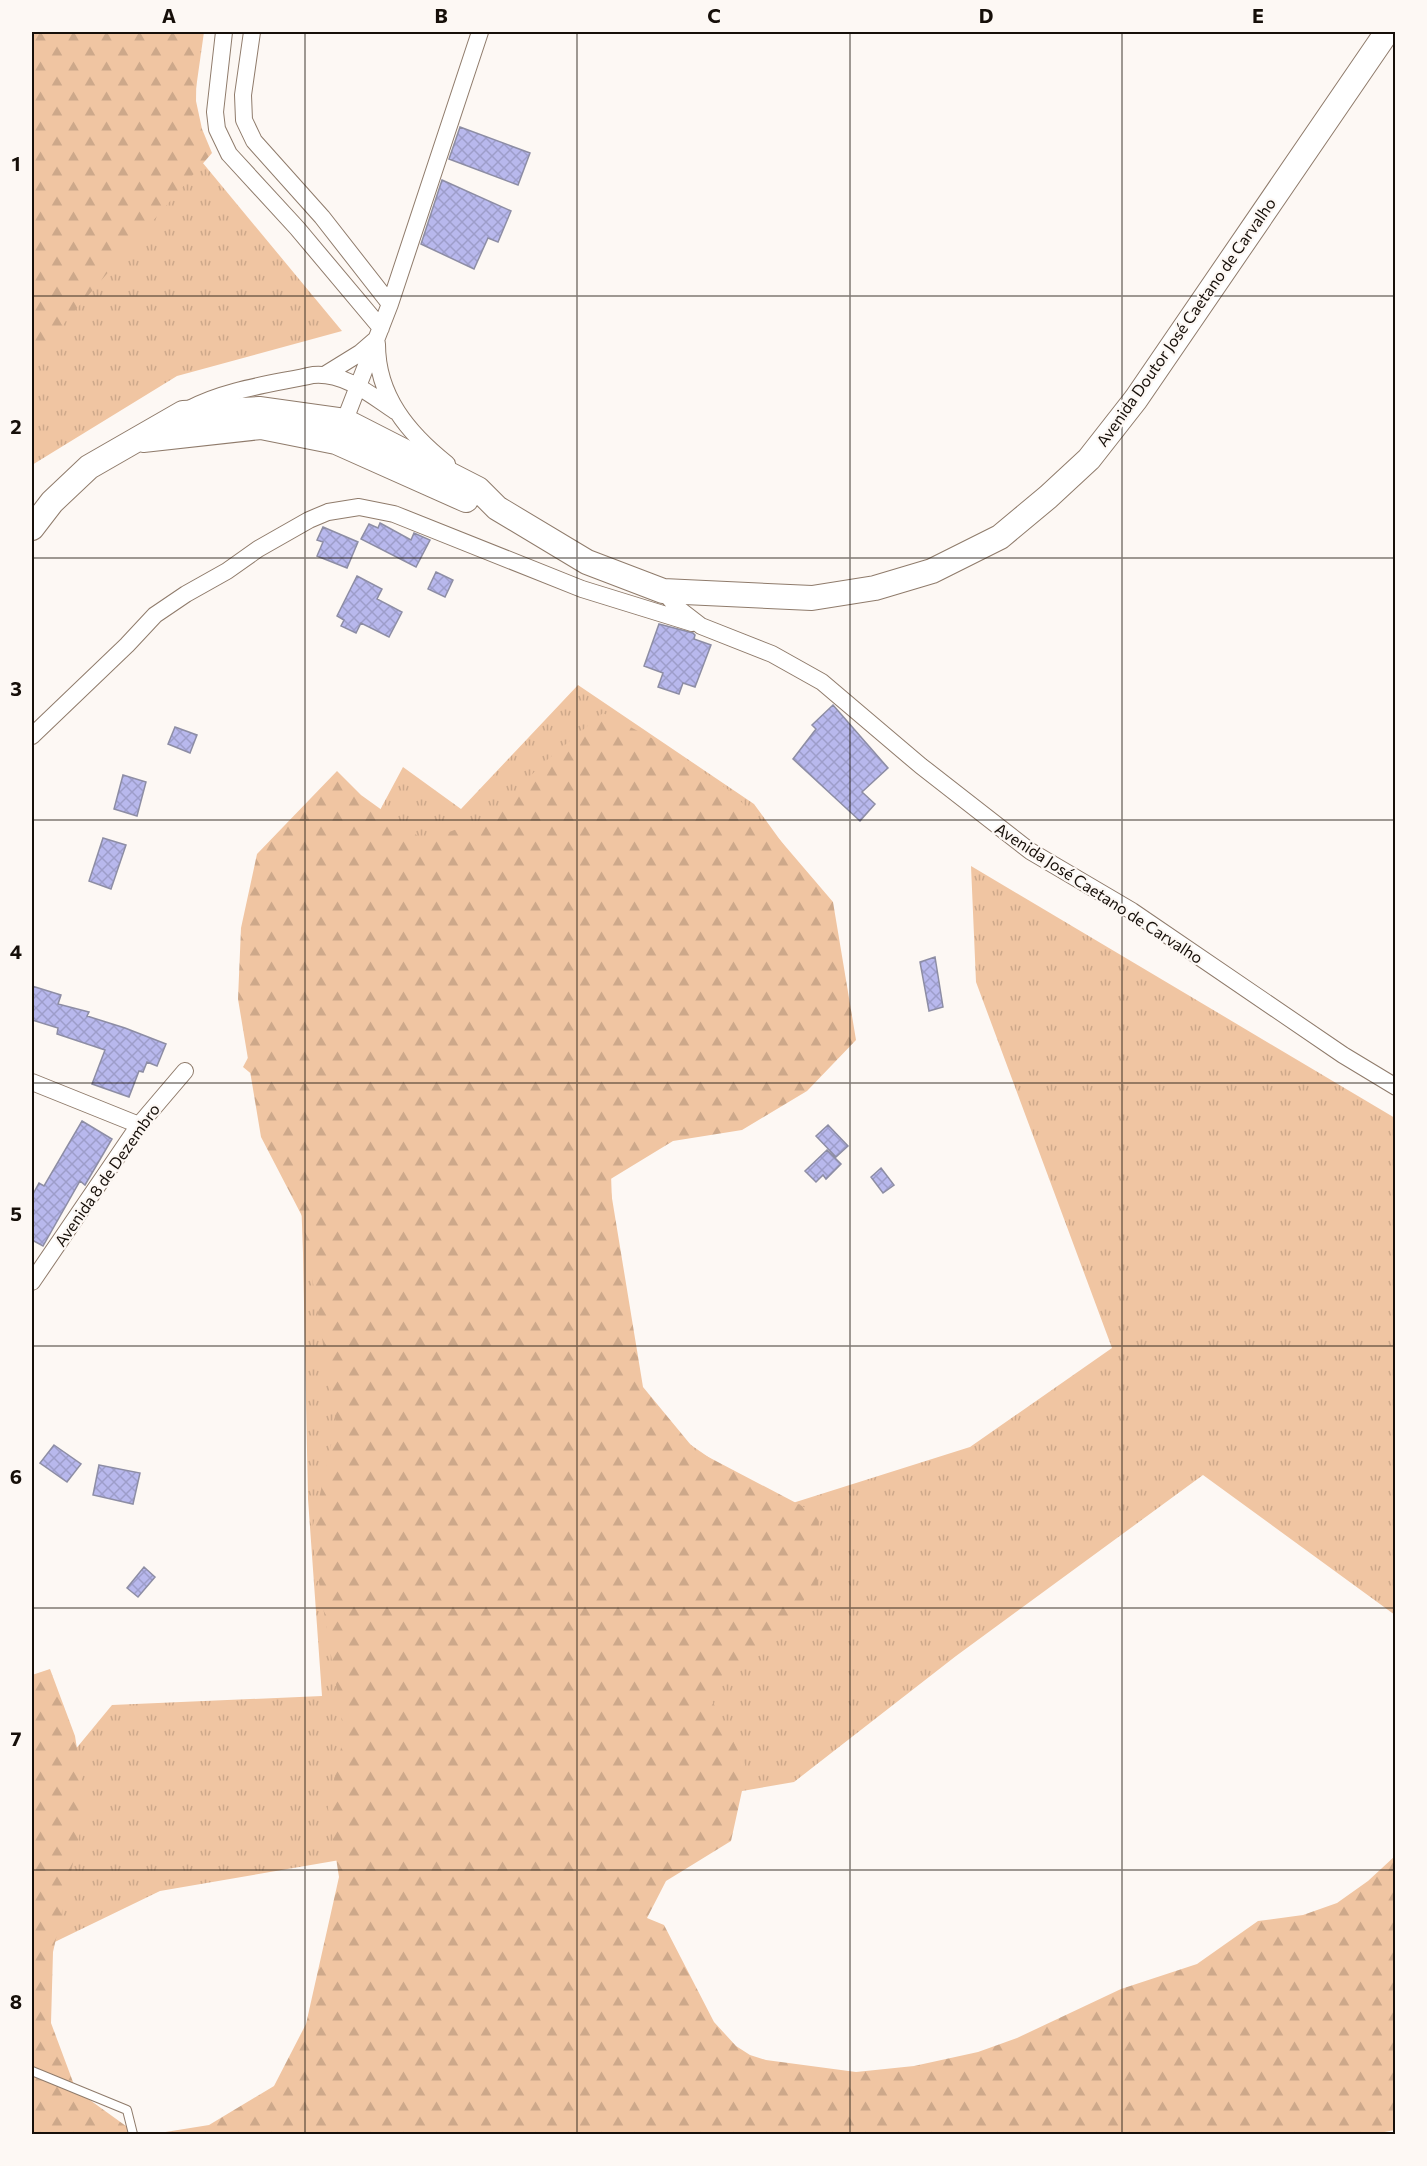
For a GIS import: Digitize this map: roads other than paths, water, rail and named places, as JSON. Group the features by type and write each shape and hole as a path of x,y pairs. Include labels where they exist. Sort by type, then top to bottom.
{"main road":[{"name":"Avenida Doutor José Caetano de Carvalho","path":"32,528 52,502 89,467 183,413 259,409 340,431 478,489 497,508 587,562 663,591 812,598 875,588 932,571 1000,537 1089,459 1136,399 1387,32"},
{"name":"Avenida Doutor José Caetano de Carvalho","path":"135,440 261,428 340,431 474,504 497,508"}],"street":[{"path":"224,32 214,112 217,129 229,154 297,228 379,333 377,358 382,379 395,411 411,433 478,489"},
{"path":"252,32 243,95 244,120 254,141 322,217 390,304"},
{"path":"340,431 390,304 480,32"},
{"path":"229,154 254,141"},
{"path":"326,374 360,354 379,333"},
{"path":"183,413 229,393 326,374 359,387 395,411"},
{"path":"32,736 155,615 258,549 309,520 328,512 359,507 394,514 582,589 701,626"},
{"name":"Avenida José Caetano de Carvalho","path":"663,591 679,609 701,626 772,654 822,682 921,766 1030,851 1131,911 1343,1055 1395,1087"},
{"name":"Avenida 8 de Dezembro","path":"32,1282 139,1125 185,1071"},
{"path":"32,1082 139,1125"}],"lane":[{"path":"32,2071 127,2110 133,2134"}]}
